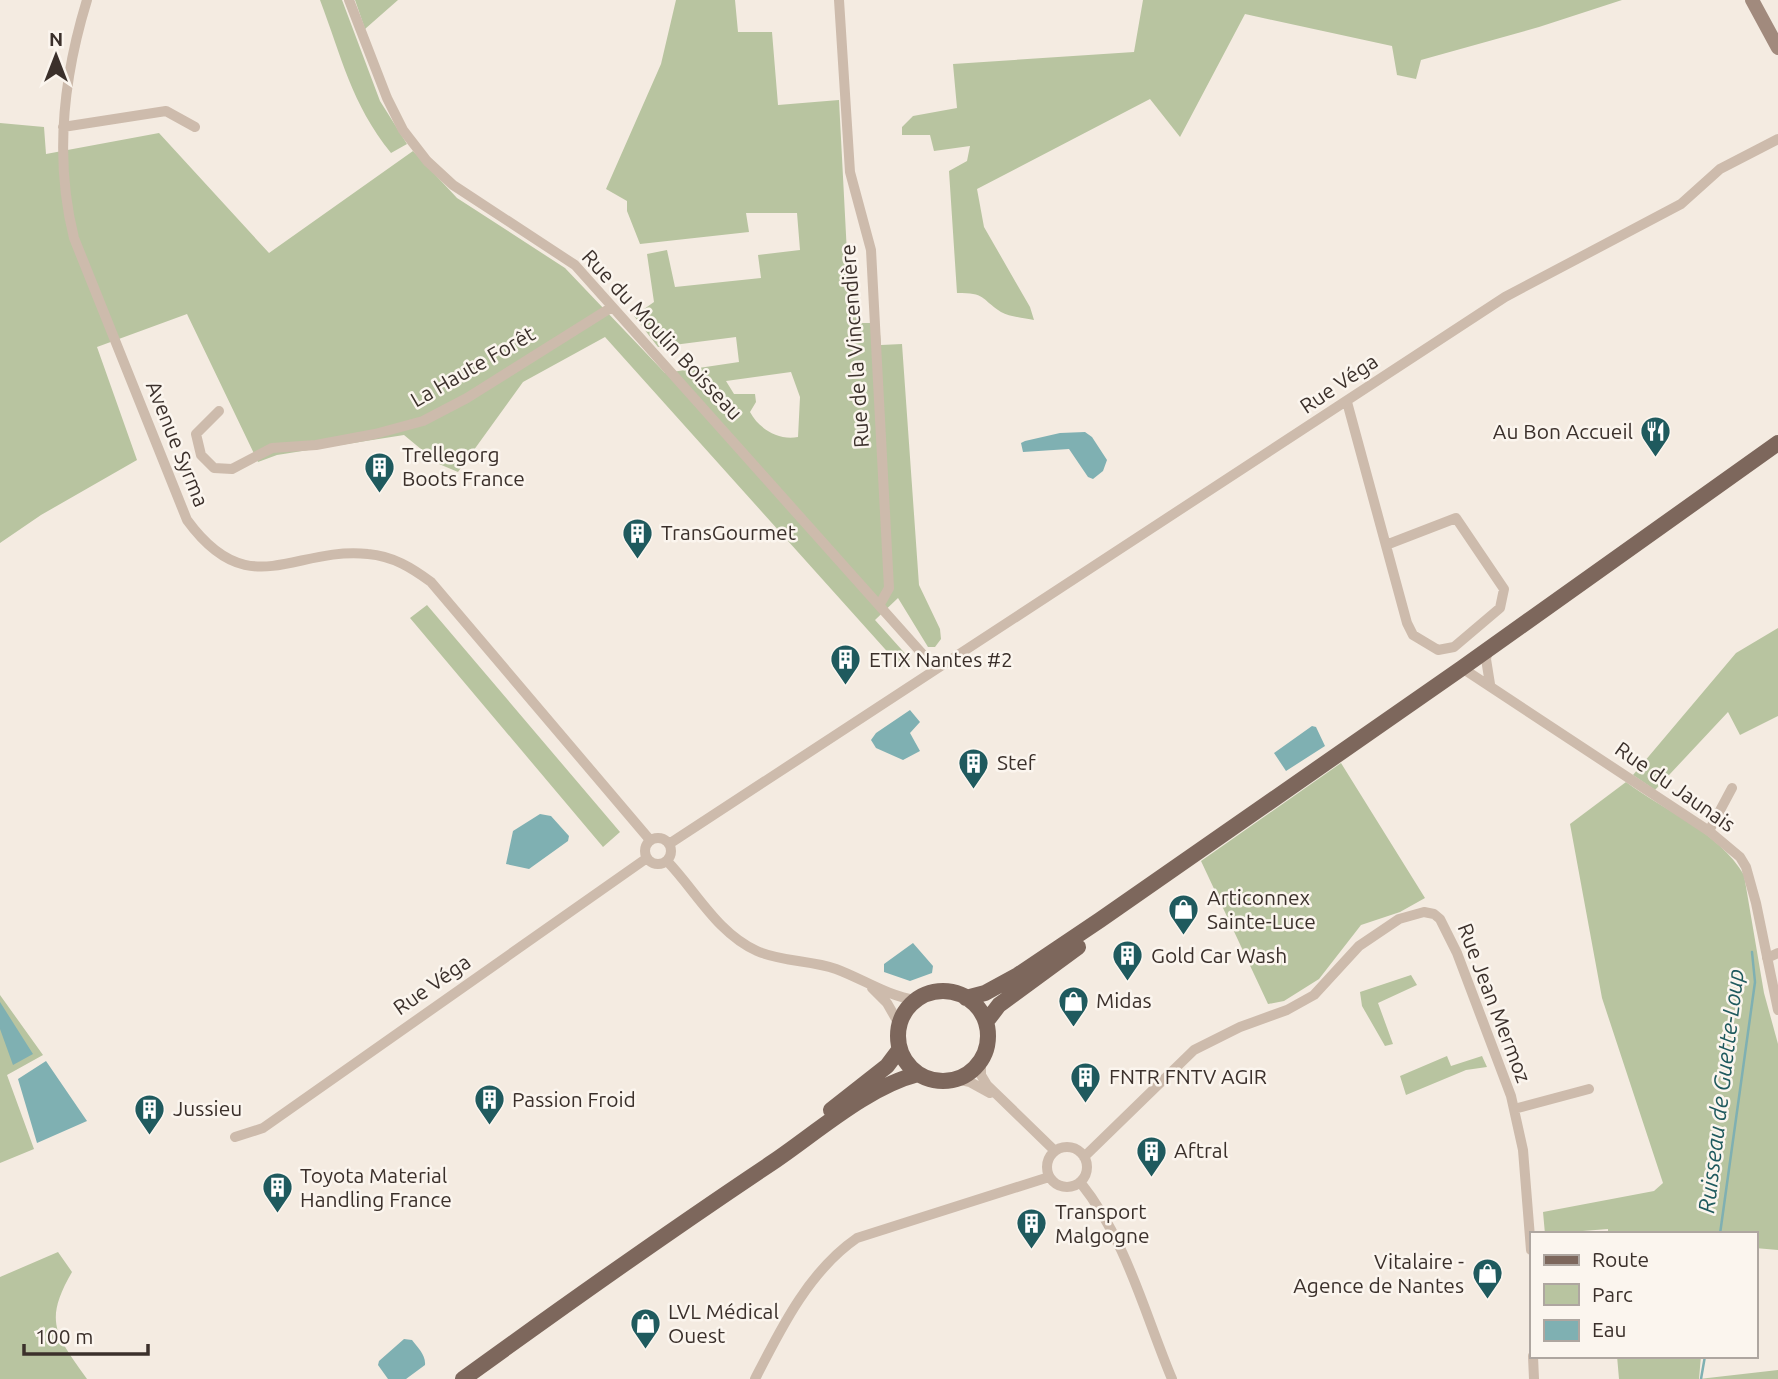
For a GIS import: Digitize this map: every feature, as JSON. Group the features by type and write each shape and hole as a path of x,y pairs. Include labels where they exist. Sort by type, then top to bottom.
{"main road":[{"path":"1752,0 1778,48"},
{"path":"966,998 985,993 1018,975 1462,668 1778,443"},
{"path":"986,1023 999,1006 1181,872 1238,824"},
{"path":"943,991 966,998 976,1006 986,1023 986,1049 981,1061 972,1071 956,1079 937,1081 918,1074 906,1063 899,1050 899,1024 916,1000 943,991"},
{"path":"692,1215 863,1086 887,1066 899,1050"},
{"path":"463,1379 692,1215 858,1104 893,1084 918,1074"},
{"path":"452,1379 501,1350"}],"street":[{"name":"Avenue Syrma","path":"88,0 67,78 63,127 65,201 74,238 178,502 197,533 224,556 257,566 278,567 367,554 403,563 417,571 431,582 650,840"},
{"name":"Rue du Moulin Boisseau","path":"349,0 387,98 403,130 427,161 453,185 575,265 880,604 931,671"},
{"name":"Rue de la Vincendière","path":"839,0 850,172 871,250 889,588 880,604"},
{"path":"63,127 166,111 195,127"},
{"name":"Rue Véga","path":"669,844 1505,297 1681,204 1720,169 1775,138"},
{"name":"La Haute Forêt","path":"219,411 196,434 201,455 214,468 232,469 272,448 316,445 375,435 423,421 467,398 612,307"},
{"path":"1348,402 1386,545 1407,623 1413,635 1427,647 1438,650 1454,647 1500,608 1504,589 1456,518 1386,545"},
{"path":"1489,649 1486,659 1490,684"},
{"name":"Rue du Jaunais","path":"1462,668 1709,831 1740,858 1746,867 1778,1010"},
{"path":"1709,831 1732,788"},
{"path":"663,838 669,844 671,855 667,861 654,863 647,858 645,847 650,840 663,838"},
{"name":"Rue Véga","path":"235,1137 263,1128 647,858"},
{"path":"667,861 720,925 739,942 774,957 828,966 896,997 916,1000"},
{"name":"Rue Jean Mermoz","path":"1084,1157 1194,1050 1240,1027 1287,1010 1314,995 1375,934 1399,919 1424,912 1440,919 1457,953 1514,1109 1523,1150 1530,1238"},
{"path":"1768,958 1778,953"},
{"path":"864,981 887,1003 899,1024"},
{"path":"981,1061 984,1080 1002,1101 1055,1151"},
{"path":"956,1079 978,1086 1002,1101"},
{"path":"1514,1109 1589,1089"},
{"path":"1071,1148 1084,1157 1087,1167 1080,1182 1063,1187 1049,1177 1048,1160 1055,1151 1071,1148"},
{"path":"755,1379 815,1276 841,1249 857,1238 1049,1177"},
{"path":"1080,1182 1104,1212 1124,1255 1172,1379"},
{"path":"1533,1358 1534,1379"}],"green space":[{"path":"320,0 342,0 380,101 407,144 391,153 357,98"},
{"path":"355,0 398,0 365,29"},
{"path":"676,0 735,0 738,32 772,32 778,105 839,100 848,273 857,280 860,323 879,323 881,345 902,344 919,585 940,629 941,639 935,647 928,647 898,598 875,620 910,659 902,668 605,337 523,382 458,472 439,464 404,435 277,455 258,462 187,314 97,347 137,460 41,515 0,543 0,123 44,127 46,154 159,133 269,253 413,151 457,198 565,268 665,373 739,362 736,337 658,347 634,316 654,302 647,254 667,250 675,287 761,278 758,255 800,250 797,213 746,213 749,232 640,244 627,211 627,201 606,189 661,64","holes":["791,372 800,397 798,437 784,437 770,432 754,418 750,412 756,402 755,394 734,394 726,381"]},
{"path":"1143,0 1622,0 1539,27 1421,60 1416,79 1397,75 1392,46 1245,14 1180,137 1150,99 977,189 984,227 1030,307 1034,320 1005,314 978,295 957,293 949,171 967,161 970,146 934,151 930,135 902,135 902,127 913,116 957,108 953,64 1134,52"},
{"path":"427,605 620,832 603,847 410,618"},
{"path":"1778,628 1778,716 1740,735 1728,712 1655,790 1633,775 1736,653"},
{"path":"1341,763 1425,898 1400,912 1361,925 1319,979 1284,1001 1268,1004 1201,861"},
{"path":"1626,782 1706,834 1733,860 1744,875 1764,993 1778,1044 1778,1250 1757,1248 1757,1232 1608,1232 1608,1229 1545,1232 1543,1212 1654,1191 1663,1183 1602,998 1570,824"},
{"path":"1411,975 1417,985 1378,1003 1393,1044 1385,1046 1362,1006 1360,992"},
{"path":"0,995 43,1055 7,1075 34,1149 0,1163"},
{"path":"1447,1056 1451,1066 1482,1056 1487,1067 1466,1070 1406,1095 1400,1076"},
{"path":"58,1252 72,1272 58,1304 57,1328 68,1351 87,1379 0,1379 0,1277"},
{"path":"1617,1358 1701,1358 1699,1379 1619,1379"},
{"path":"1778,1370 1778,1379 1699,1379"}],"water":[{"path":"1085,432 1092,437 1107,460 1103,471 1093,479 1088,477 1069,449 1023,452 1021,443 1025,441 1060,433"},
{"path":"910,710 920,722 910,733 920,751 903,760 876,748 871,740 876,733"},
{"path":"1312,726 1316,727 1325,746 1286,771 1274,753"},
{"path":"540,814 551,816 569,836 568,841 529,869 506,864 513,831"},
{"path":"913,943 933,966 932,973 910,981 884,972 884,964"},
{"path":"0,1002 33,1054 13,1065 0,1029"},
{"path":"46,1061 87,1121 37,1143 18,1079"},
{"path":"404,1339 412,1340 423,1355 425,1365 406,1379 388,1379 378,1365 379,1361"}],"waterway":[{"name":"Ruisseau de Guette-Loup","path":"1720,1232 1755,982 1752,952"},
{"name":"Ruisseau de Guette-Loup","path":"1701,1379 1705,1358"}],"place":[{"name":"Au Bon Accueil","path":"1656,459"},
{"name":"Trellegorg Boots France","path":"379,494"},
{"name":"TransGourmet","path":"638,560"},
{"name":"ETIX Nantes #2","path":"846,687"},
{"name":"Stef","path":"974,790"},
{"name":"Articonnex Sainte-Luce","path":"1184,937"},
{"name":"Gold Car Wash","path":"1128,983"},
{"name":"Midas","path":"1073,1028"},
{"name":"FNTR FNTV AGIR","path":"1086,1104"},
{"name":"Passion Froid","path":"489,1127"},
{"name":"Jussieu","path":"150,1136"},
{"name":"Aftral","path":"1151,1178"},
{"name":"Toyota Material Handling France","path":"277,1215"},
{"name":"Transport Malgogne","path":"1032,1251"},
{"name":"Vitalaire - Agence de Nantes","path":"1487,1301"},
{"name":"LVL Médical Ouest","path":"645,1351"}]}
